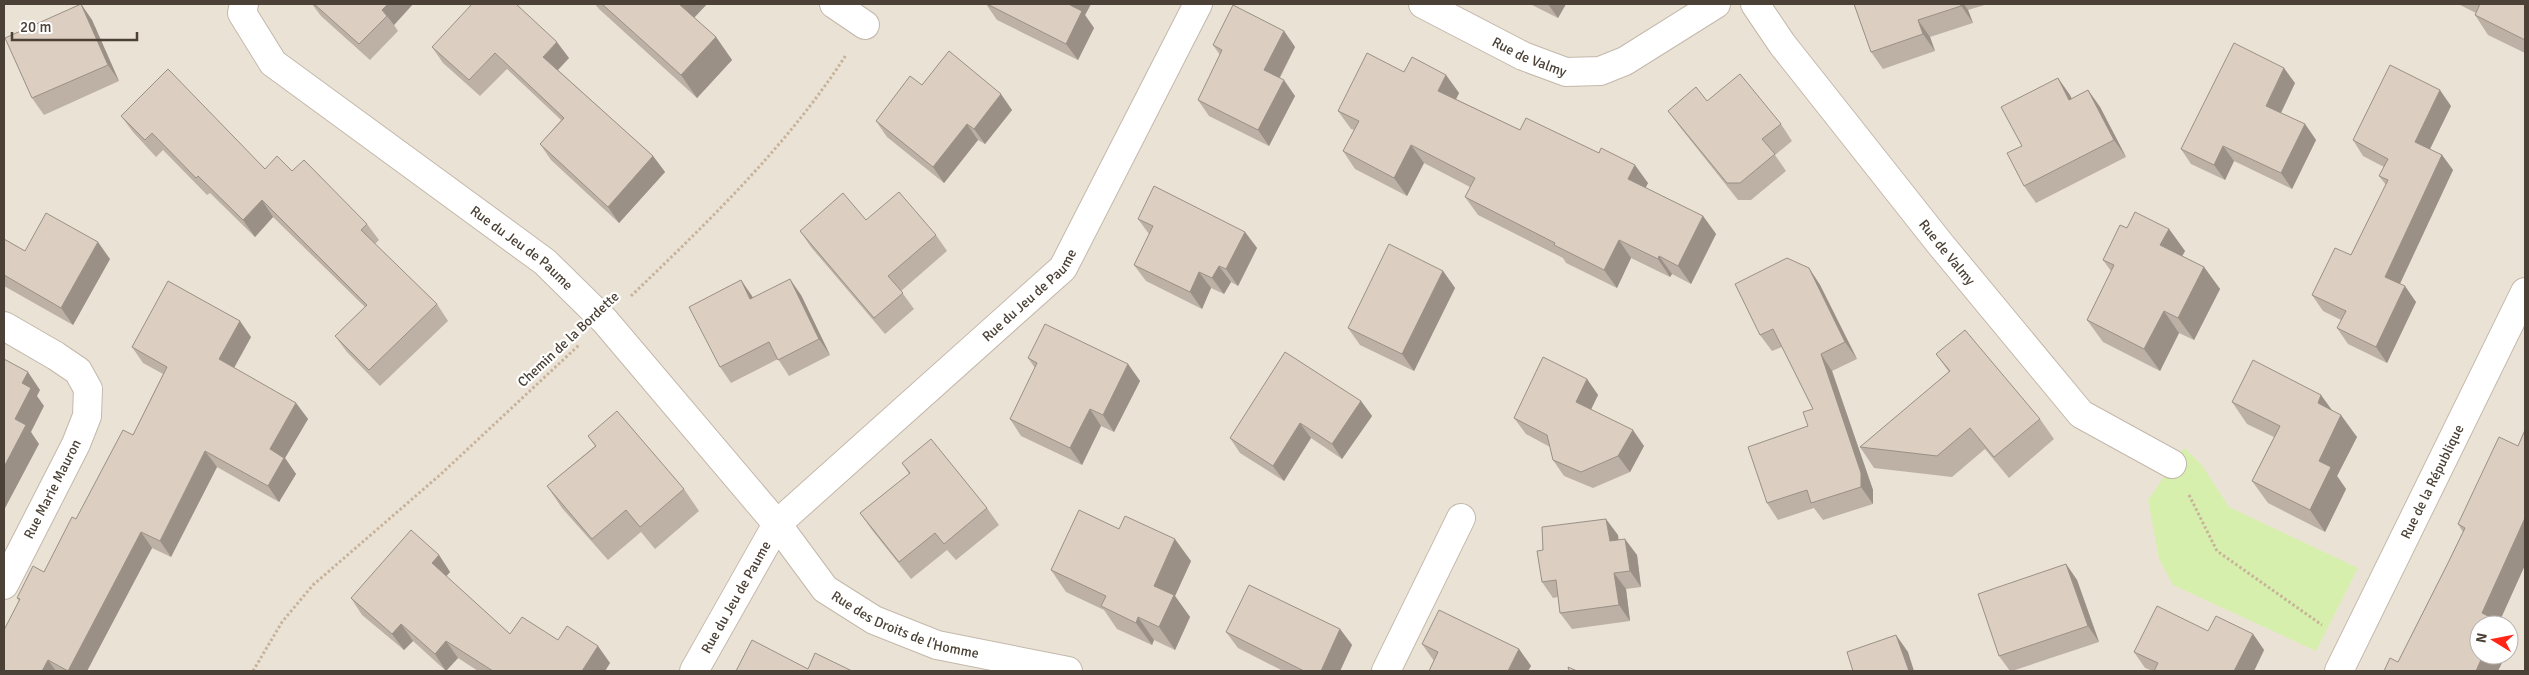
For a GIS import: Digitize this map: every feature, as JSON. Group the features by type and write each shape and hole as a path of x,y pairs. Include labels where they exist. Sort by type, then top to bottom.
{"street":[{"name":"Rue du Jeu de Paume","path":"244,4 242,13 273,64 545,262 605,321 778,524"},
{"path":"834,4 865,25"},
{"name":"Rue du Jeu de Paume","path":"694,671 778,524 1063,268 1198,4"},
{"name":"Rue de Valmy","path":"1423,4 1523,56 1566,72 1600,71 1625,61 1716,4"},
{"name":"Rue de Valmy","path":"1755,4 1782,44 1941,245 2081,414 2172,464"},
{"name":"Rue de la République","path":"2339,671 2525,292"},
{"name":"Rue Marie Mauron","path":"4,326 78,371 88,389 87,416 76,444 4,585"},
{"path":"1386,671 1462,518"},
{"name":"Rue des Droits de l'Homme","path":"778,524 825,589 874,620 937,645 1068,671"}],"path":[{"name":"Chemin de la Bordette","path":"253,671 282,622 313,585 441,474 605,321 714,212 795,126 829,81 865,25"},
{"path":"2172,464 2217,551 2351,646"}],"shaded area":[{"path":"4,4 2525,4 2525,671 4,671"}],"green space":[{"path":"2184,448 2201,464 2229,507 2358,568 2316,651 2173,585 2159,559 2148,500"}],"building":[{"path":"81,4 108,65 32,98 5,38"},
{"path":"314,4 388,4 382,10 387,16 359,44"},
{"path":"472,4 516,4 557,42 543,57 653,156 608,207 540,144 564,118 495,53 469,80 432,47"},
{"path":"602,4 679,4 716,37 681,75"},
{"path":"987,4 1071,4 1082,11 1066,44"},
{"path":"1854,4 1960,4 1961,6 1918,20 1923,34 1871,52"},
{"path":"2480,4 2525,4 2525,40 2475,15"},
{"path":"1233,5 1284,31 1264,70 1284,80 1258,130 1198,100 1222,50 1213,45"},
{"path":"2234,43 2284,68 2266,106 2305,124 2281,173 2223,146 2214,165 2181,149"},
{"path":"949,51 1001,94 974,129 967,124 933,167 876,121 910,76 922,85"},
{"path":"1367,53 1404,72 1412,57 1446,75 1438,91 1520,130 1526,118 1599,153 1601,148 1635,165 1628,179 1703,216 1678,266 1659,256 1658,259 1619,240 1604,270 1465,197 1475,178 1411,145 1394,178 1343,151 1359,121 1338,111"},
{"path":"2390,65 2440,90 2415,142 2442,155 2385,277 2405,286 2376,347 2337,328 2346,311 2312,295 2335,248 2351,255 2388,180 2379,176 2388,159 2353,140"},
{"path":"168,69 265,169 277,156 292,171 304,160 367,224 361,230 437,304 369,370 335,336 367,305 262,200 243,220 198,176 196,178 152,133 145,140 121,116"},
{"path":"1740,74 1781,124 1762,139 1775,154 1740,183 1727,183 1668,111 1696,87 1707,101"},
{"path":"2058,78 2069,100 2088,90 2114,140 2024,186 2007,153 2022,146 2001,107"},
{"path":"1154,186 1245,232 1226,269 1219,266 1212,278 1199,272 1190,292 1134,265 1153,226 1138,219"},
{"path":"899,192 936,235 888,276 903,293 874,318 800,231 843,193 866,220"},
{"path":"2135,212 2169,229 2160,245 2204,267 2178,318 2164,311 2144,349 2087,320 2114,265 2103,260 2120,225 2127,228"},
{"path":"46,213 98,242 61,308 4,275 4,239 25,251"},
{"path":"1389,244 1443,271 1402,354 1348,328"},
{"path":"1787,258 1809,268 1845,342 1821,354 1861,473 1861,487 1811,503 1807,490 1767,503 1748,447 1808,426 1803,412 1813,409 1773,329 1760,335 1735,284"},
{"path":"790,279 819,339 778,360 769,342 720,367 689,307 741,280 750,299"},
{"path":"168,281 240,321 219,359 296,403 270,449 284,458 268,486 205,451 160,541 141,532 68,671 48,660 42,671 4,671 4,630 20,599 17,598 33,566 44,572 72,517 76,519 123,430 133,435 167,367 132,347"},
{"path":"1045,324 1128,364 1103,415 1090,409 1070,448 1010,419 1037,363 1028,358"},
{"path":"1965,330 2040,419 1994,457 1970,428 1937,456 1860,447 1950,371 1936,354"},
{"path":"1285,352 1361,401 1332,444 1300,423 1273,466 1230,438"},
{"path":"1543,357 1587,379 1576,402 1633,430 1618,456 1581,472 1553,460 1547,435 1514,418"},
{"path":"4,359 28,372 22,383 31,388 15,419 26,425 4,467"},
{"path":"2253,360 2321,395 2318,403 2341,415 2319,461 2331,467 2310,510 2252,481 2280,426 2232,402"},
{"path":"617,411 684,489 640,527 626,510 592,539 547,486 596,446 588,436"},
{"path":"2525,430 2525,518 2482,613 2486,615 2469,615 2469,665 2479,665 2476,671 2384,671 2390,658 2398,662 2447,565 2465,528 2458,524 2499,437 2518,446"},
{"path":"931,439 987,508 944,544 935,533 899,562 860,513 910,473 902,463"},
{"path":"1079,510 1119,529 1125,516 1175,539 1154,586 1174,595 1159,627 1138,617 1136,623 1101,606 1106,596 1051,570"},
{"path":"1606,519 1610,541 1625,539 1630,571 1614,573 1619,605 1560,613 1556,580 1542,582 1537,551 1543,550 1542,527"},
{"path":"411,530 439,555 432,563 510,634 522,617 558,640 567,626 598,646 582,671 493,671 446,641 435,654 401,624 392,634 351,598"},
{"path":"2066,564 2088,626 1999,656 1978,594"},
{"path":"1249,585 1340,629 1321,671 1304,671 1226,632"},
{"path":"2157,606 2208,631 2216,616 2253,634 2234,671 2154,671 2158,663 2134,652"},
{"path":"1439,610 1519,649 1508,671 1429,671 1438,652 1422,644"},
{"path":"1896,635 1909,671 1853,671 1847,652"},
{"path":"752,640 808,669 815,653 852,671 736,671"},
{"path":"1568,667 1577,671 1569,671"}]}
